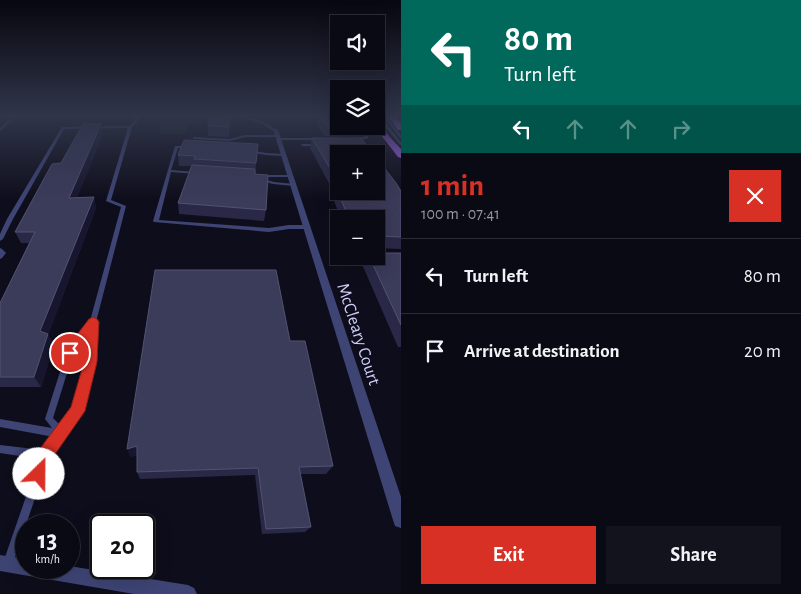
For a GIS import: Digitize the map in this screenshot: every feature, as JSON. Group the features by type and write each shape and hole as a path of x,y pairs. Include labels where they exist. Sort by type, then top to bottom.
{"main road":[{"path":"392,144 401,154"}],"street":[{"name":"McCleary Court","path":"280,144 401,520"},
{"path":"80,576 188,594"}],"lane":[{"path":"0,240 10,219 54,144"},
{"path":"4,564 45,455 78,411 90,362 93,322 124,206 108,201 125,144"},
{"path":"303,145 326,145"},
{"path":"195,148 176,147 156,221 269,230 307,227"},
{"path":"245,150 284,155"},
{"path":"169,171 198,173"},
{"path":"274,175 292,181 273,183 255,177 274,175"},
{"path":"0,250 3,253 0,257"},
{"path":"62,434 49,419 70,353 93,322"},
{"path":"0,424 62,434"},
{"path":"0,449 45,455"}],"building":[{"path":"72,144 92,144 69,198 94,197 40,331 48,334 34,377 0,377 0,303 35,232 15,232 52,164 61,163"},
{"path":"183,144 258,144 256,163 194,159 195,156 178,155"},
{"path":"315,144 367,145 330,145 330,168"},
{"path":"192,165 255,169 255,174 268,175 266,210 178,203"},
{"path":"385,169 401,191 401,237 385,236 385,210 345,210 341,200 385,200"},
{"path":"385,253 401,253 401,325 373,265 385,265"},
{"path":"155,270 276,270 290,341 305,341 333,466 299,467 311,527 266,529 258,468 137,472 137,446 127,449"}],"route":[{"path":"39,474 45,455 78,411 90,362 93,322 70,353"}]}
